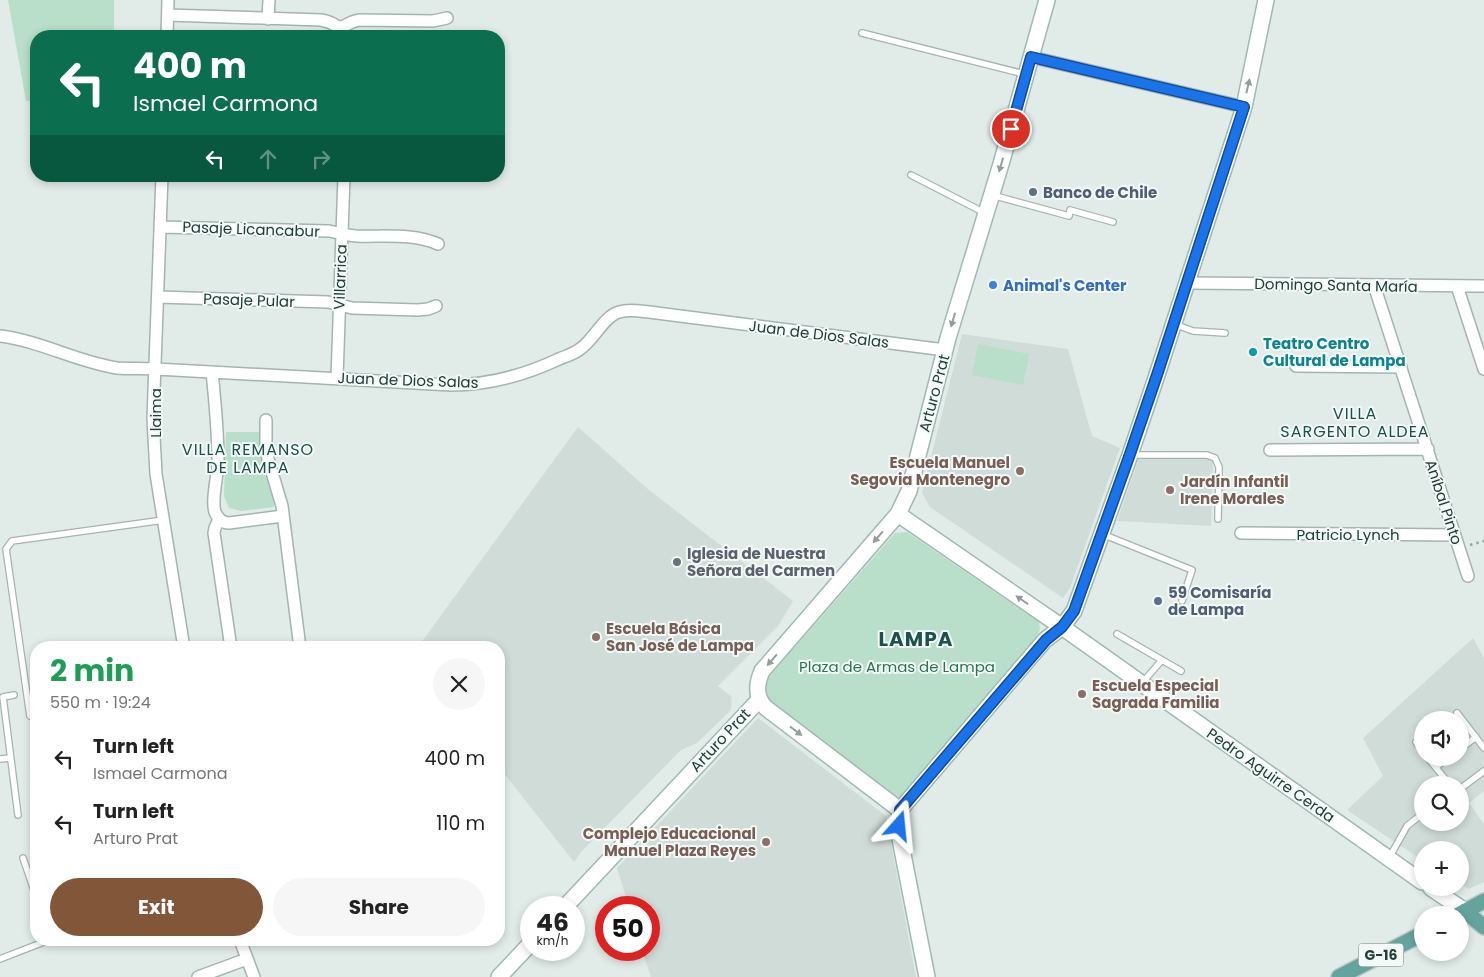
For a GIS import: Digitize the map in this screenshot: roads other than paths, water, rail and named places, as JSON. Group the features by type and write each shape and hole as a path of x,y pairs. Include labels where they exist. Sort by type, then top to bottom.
{"main road":[{"name":"Arturo Prat","path":"575,896 759,700 758,684 762,671 898,514 909,491 945,350 992,195 1047,0"},
{"path":"927,977 900,838 900,810 1046,640 1062,627 1074,611 1174,324 1244,107 1266,0"},
{"name":"Pedro Aguirre Cerda","path":"898,514 1142,683 1414,876"},
{"path":"759,700 766,708 900,810"},
{"path":"1441,896 1453,906"},
{"path":"1469,909 1484,901"},
{"path":"1469,917 1484,927"},
{"name":"G-16","path":"1339,977 1414,938"},
{"path":"499,977 520,955"}],"street":[{"path":"167,30 168,0"},
{"path":"268,18 269,0"},
{"path":"168,15 321,20 328,21 340,30"},
{"path":"345,30 352,22 359,20 433,21 447,18"},
{"path":"1031,57 1244,107"},
{"name":"Llaima","path":"162,182 153,418 156,474 183,641"},
{"name":"Villarrica","path":"337,378 344,182"},
{"name":"Pasaje Licancabur","path":"160,226 329,231 354,236 414,237 438,244"},
{"name":"Domingo Santa María","path":"1187,283 1484,286"},
{"name":"Aníbal Pinto","path":"1374,285 1468,576"},
{"path":"1457,286 1484,369"},
{"name":"Pasaje Pular","path":"158,297 328,302 352,308 418,310 436,306"},
{"name":"Juan de Dios Salas","path":"0,336 41,344 86,360 117,368 156,368 452,385 497,381 540,368 580,350 616,312 628,310 945,350"},
{"path":"1296,366 1401,367"},
{"path":"212,372 218,463 214,505 219,519 229,524 283,516"},
{"path":"266,420 268,459 280,496 299,641"},
{"path":"1270,450 1428,449"},
{"path":"219,519 215,528 215,539 230,641"},
{"name":"Patricio Lynch","path":"1241,533 1455,535"},
{"path":"242,946 254,977"},
{"path":"198,977 247,959"}],"lane":[{"path":"862,33 1026,75"},
{"path":"911,175 986,214"},
{"path":"992,195 1069,216 1070,210 1113,222"},
{"path":"1174,324 1193,331 1225,333"},
{"path":"1130,454 1207,455 1215,458 1220,467 1218,519"},
{"path":"30,716 6,549 12,541 164,520"},
{"path":"1102,534 1192,570 1182,601"},
{"path":"1117,634 1181,671"},
{"path":"1142,683 1162,660"},
{"path":"14,695 3,697 18,815"},
{"path":"1469,728 1484,748"},
{"path":"1469,742 1476,737"},
{"path":"0,759 10,758"},
{"path":"1436,767 1443,776"},
{"path":"1469,782 1484,771"},
{"path":"1389,858 1408,826 1414,821"},
{"path":"23,858 30,878"},
{"path":"0,959 34,946"}],"place":[{"name":"Banco de Chile","path":"1033,192"},
{"name":"Animal's Center","path":"993,285"},
{"name":"Teatro Centro Cultural de Lampa","path":"1253,352"},
{"name":"Escuela Manuel Segovia Montenegro","path":"1020,471"},
{"name":"Jardín Infantil Irene Morales","path":"1170,490"},
{"name":"Iglesia de Nuestra Señora del Carmen","path":"677,562"},
{"name":"59 Comisaría de Lampa","path":"1158,601"},
{"name":"Escuela Básica San José de Lampa","path":"596,637"},
{"name":"Escuela Especial Sagrada Familia","path":"1082,694"},
{"name":"Complejo Educacional Manuel Plaza Reyes","path":"766,842"}],"district":[{"name":"VILLA SARGENTO ALDEA","path":"1355,422"},
{"name":"VILLA REMANSO DE LAMPA","path":"248,458"},
{"name":"LAMPA","path":"916,639"}],"park label":[{"name":"Plaza de Armas de Lampa","path":"897,666"}]}
